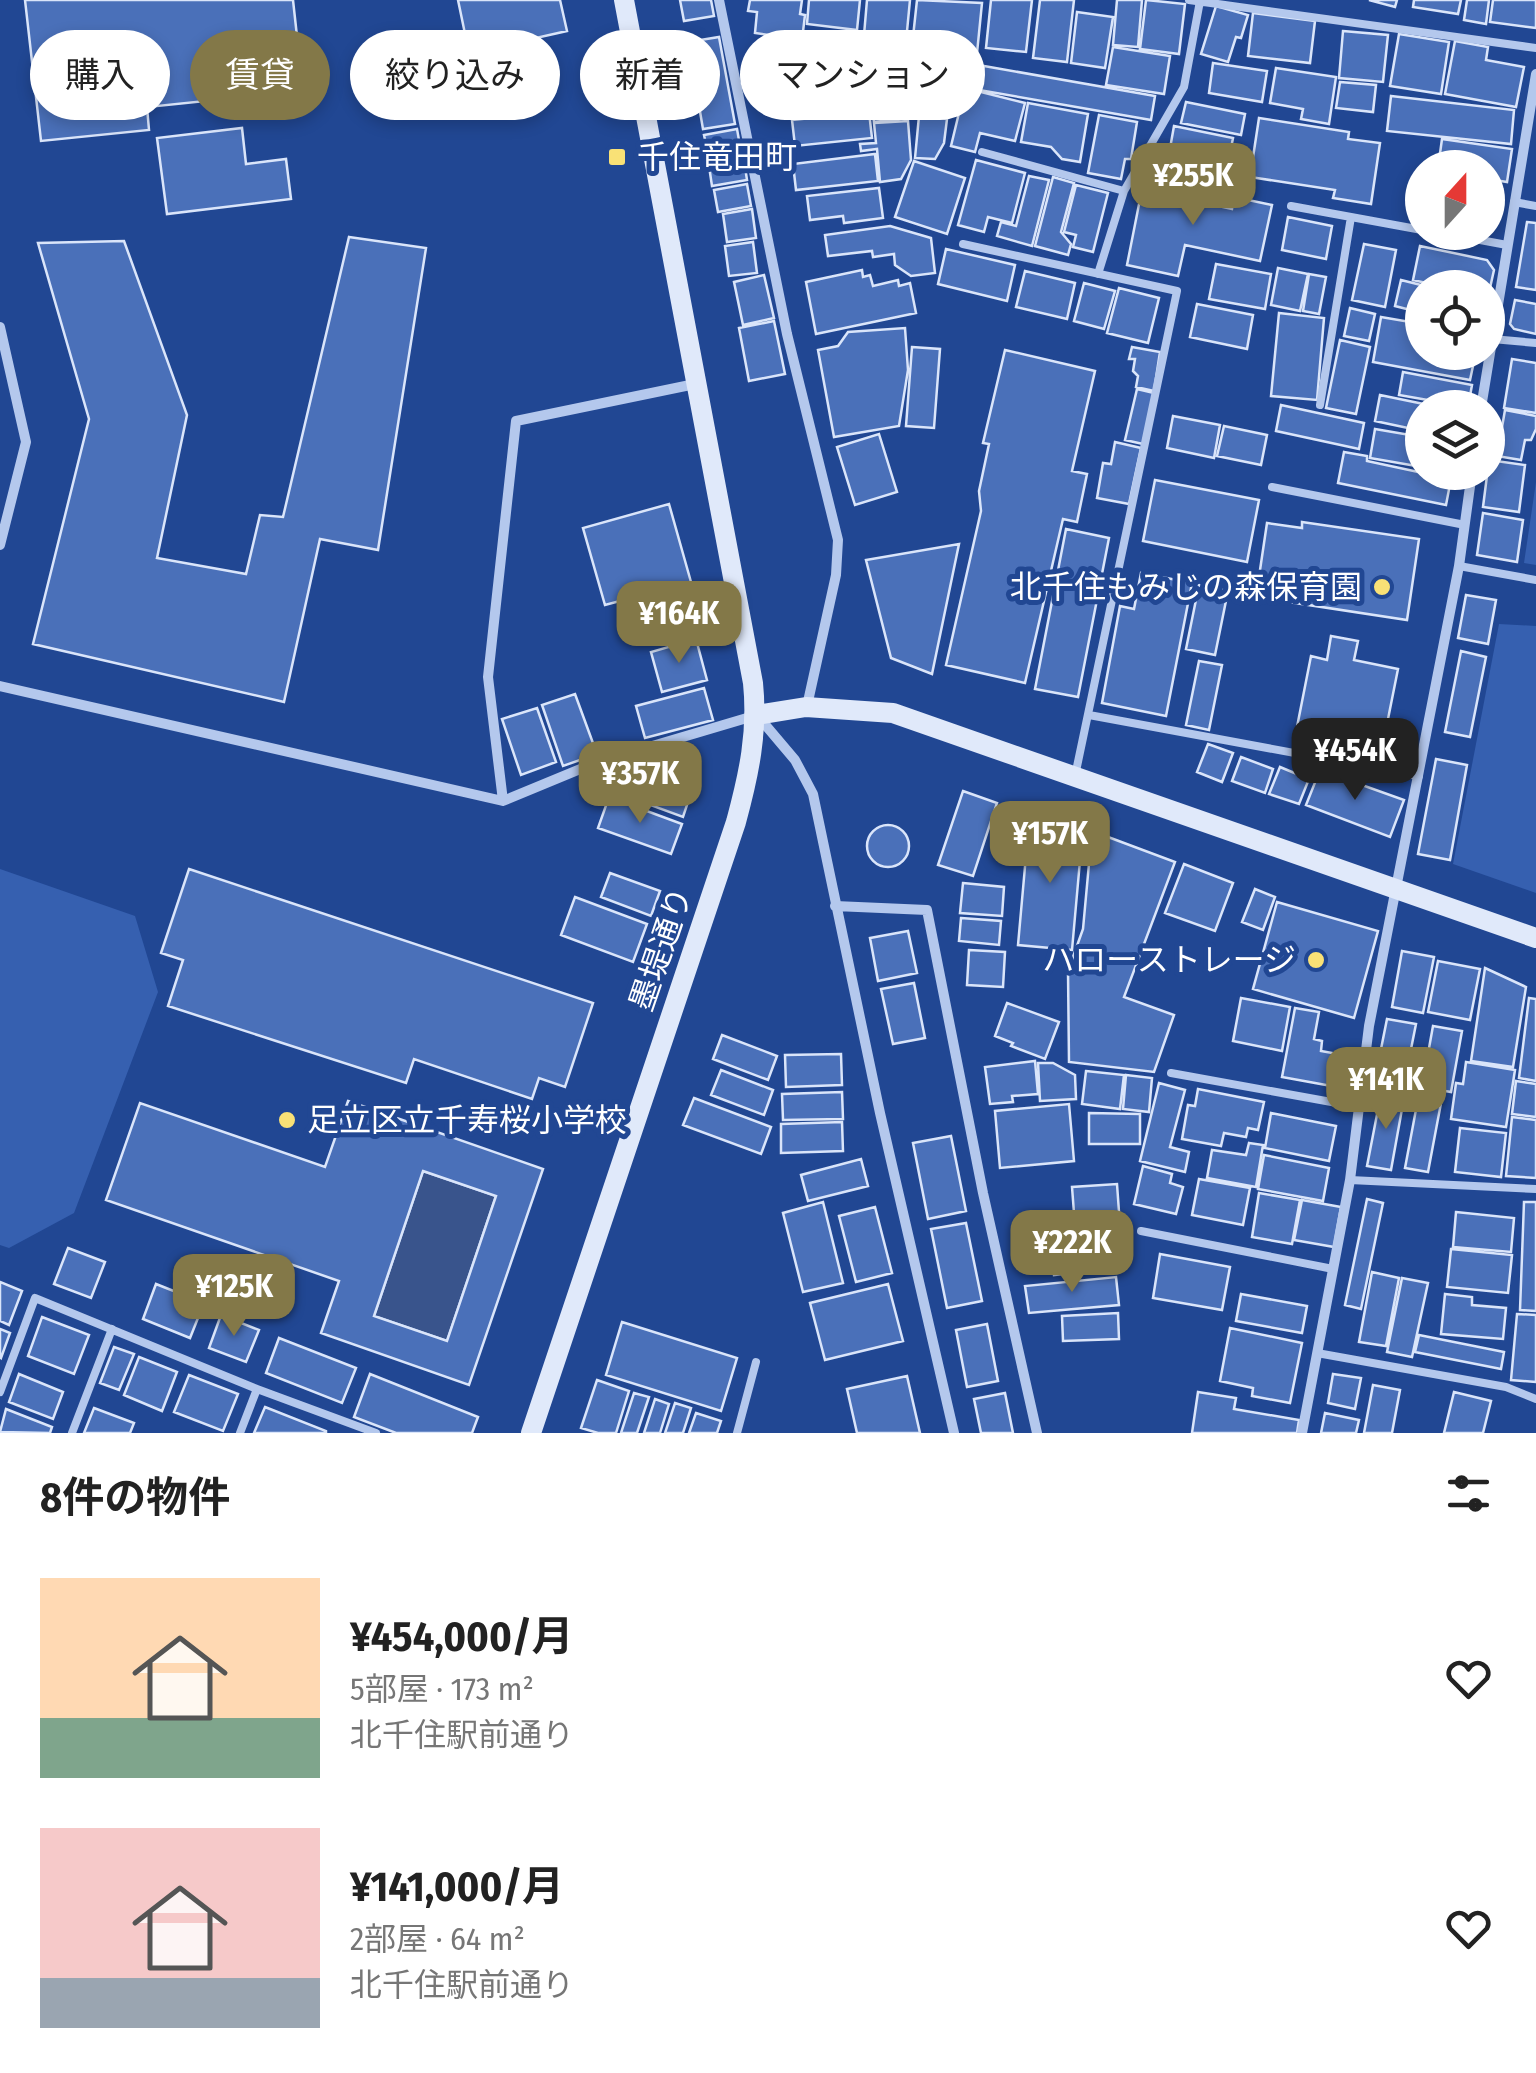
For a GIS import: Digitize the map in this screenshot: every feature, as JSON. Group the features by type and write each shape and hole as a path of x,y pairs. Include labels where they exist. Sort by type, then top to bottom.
{"main road":[{"name":"墨堤通り","path":"531,1433 736,822 754,747 757,715 624,0"},
{"path":"757,715 806,707 893,713 1536,938"}],"street":[{"path":"720,0 787,334 838,540 836,575 806,707"},
{"path":"1503,270 1536,74"},
{"path":"0,327 26,442 0,545"},
{"path":"503,800 488,676 516,420 696,384"},
{"path":"1302,1433 1350,1180 1369,1026 1459,566 1470,490"},
{"path":"0,686 503,800 595,762 757,715 794,760 813,794 954,1433"},
{"path":"835,906 928,910 982,1193 1037,1433"}],"lane":[{"path":"1188,0 1536,48"},
{"path":"1098,274 1124,191 1184,87 1200,2"},
{"path":"982,152 1124,191"},
{"path":"1514,202 1536,206"},
{"path":"1290,206 1405,227"},
{"path":"1320,405 1351,217"},
{"path":"962,244 1177,291 1075,776"},
{"path":"1505,339 1536,343"},
{"path":"1272,487 1465,525"},
{"path":"1459,566 1536,580"},
{"path":"1089,714 1419,776"},
{"path":"1171,1073 1359,1107"},
{"path":"1350,1180 1536,1189"},
{"path":"1141,1231 1333,1269"},
{"path":"0,1392 35,1298 376,1433"},
{"path":"72,1433 112,1329"},
{"path":"1317,1353 1506,1386 1536,1399"},
{"path":"737,1433 756,1362"},
{"path":"240,1433 257,1389"}],"shaded area":[{"path":"1536,482 1536,565 1524,563"},
{"path":"1499,624 1536,626 1536,893 1453,864"},
{"path":"0,869 135,916 158,992 74,1213 9,1248 0,1245"},
{"path":"423,1171 496,1196 447,1341 374,1316"}],"building":[{"path":"25,0 293,0 296,30 190,30 190,103 170,105 170,30 30,30 30,44"},
{"path":"458,0 560,0 567,31 560,33 464,30"},
{"path":"680,0 711,0 714,16 684,21"},
{"path":"750,0 802,0 803,30 755,30 757,12 748,11"},
{"path":"809,0 860,0 857,30 807,24"},
{"path":"867,0 910,0 907,30 864,30"},
{"path":"917,0 982,3 979,30 914,30"},
{"path":"991,0 1032,0 1026,52 986,48"},
{"path":"1040,0 1074,0 1067,62 1033,58"},
{"path":"1117,0 1142,0 1138,47 1113,45"},
{"path":"1146,0 1185,4 1179,54 1140,49"},
{"path":"1369,0 1397,0 1395,7"},
{"path":"1414,0 1461,0 1458,14 1413,7"},
{"path":"1467,0 1489,0 1486,24 1464,20"},
{"path":"1493,0 1536,0 1536,28 1490,22"},
{"path":"1216,6 1248,15 1228,62 1201,54"},
{"path":"1077,12 1113,17 1105,68 1071,63"},
{"path":"1253,13 1315,21 1310,63 1248,56"},
{"path":"1343,31 1388,35 1383,82 1339,78"},
{"path":"1399,34 1449,42 1441,94 1390,86"},
{"path":"1455,41 1488,47 1486,60 1524,67 1516,107 1445,94"},
{"path":"720,42 735,124 703,129 701,120 720,120"},
{"path":"1113,47 1170,56 1164,94 1106,85"},
{"path":"1213,63 1267,71 1262,102 1209,93"},
{"path":"985,66 1155,96 1151,120 985,91"},
{"path":"1276,68 1336,77 1329,124 1301,119 1303,109 1270,103"},
{"path":"1340,82 1376,85 1373,112 1336,108"},
{"path":"985,93 1025,103 1015,141 980,133 975,152 951,146 957,120 985,120"},
{"path":"1391,96 1514,110 1511,144 1387,131"},
{"path":"1186,102 1245,114 1241,135 1181,123"},
{"path":"1028,103 1088,114 1080,162 1062,159 1051,147 1021,142"},
{"path":"1099,115 1137,122 1131,159 1125,159 1121,179 1088,173"},
{"path":"1259,118 1349,132 1348,139 1380,143 1371,204 1333,198 1335,190 1250,177"},
{"path":"39,120 148,120 149,130 41,141"},
{"path":"792,120 870,120 872,138 795,146"},
{"path":"919,120 947,120 944,143 935,159 915,158"},
{"path":"908,121 911,160 901,179 880,182 877,149 861,151 860,144 876,143 874,123"},
{"path":"1174,126 1233,138 1226,174 1199,169 1201,159 1169,154"},
{"path":"242,128 246,164 286,159 291,199 167,214 157,138"},
{"path":"737,129 742,157 710,162 704,135"},
{"path":"1442,139 1512,149 1507,182 1505,150 1440,150"},
{"path":"875,154 878,181 796,190 793,164"},
{"path":"744,160 747,180 712,186 709,166"},
{"path":"976,160 1025,173 1012,223 988,217 984,232 958,225"},
{"path":"914,161 965,178 947,234 895,217"},
{"path":"1029,176 1049,180 1032,246 997,236 1001,222 1016,226"},
{"path":"1053,177 1074,183 1061,232 1071,244 1068,255 1035,246"},
{"path":"1144,179 1194,190 1191,200 1232,209 1234,197 1272,205 1260,261 1185,245 1178,276 1127,265"},
{"path":"747,184 751,206 718,212 714,190"},
{"path":"1076,185 1108,193 1093,252 1073,247 1076,235 1064,232"},
{"path":"879,188 883,218 844,223 843,216 810,220 807,196"},
{"path":"752,209 756,238 727,242 723,214"},
{"path":"1288,217 1332,226 1326,259 1282,250"},
{"path":"1527,222 1536,223 1536,290 1516,287"},
{"path":"890,226 931,238 935,273 911,276 895,265 894,254 873,257 872,251 828,256 825,235"},
{"path":"349,237 426,248 378,550 320,539 284,702 33,644 89,419 38,243 124,241 187,415 157,558 246,574 260,515 283,517"},
{"path":"753,242 757,273 729,276 725,246"},
{"path":"1364,244 1396,250 1385,307 1352,300"},
{"path":"946,249 1015,265 1007,301 938,284"},
{"path":"1419,250 1439,250 1487,260 1494,270 1415,270"},
{"path":"1216,264 1271,274 1265,309 1209,299"},
{"path":"1278,268 1308,274 1300,311 1271,305"},
{"path":"862,270 863,277 870,275 873,286 898,280 899,286 910,283 916,313 816,334 806,282"},
{"path":"1025,271 1075,283 1067,319 1016,307"},
{"path":"1309,274 1326,277 1319,314 1303,311"},
{"path":"764,275 774,318 743,325 734,282"},
{"path":"1401,280 1405,281 1405,309 1395,306"},
{"path":"1084,283 1115,291 1104,329 1074,321"},
{"path":"1119,288 1159,298 1148,343 1107,333"},
{"path":"1515,300 1536,304 1536,334 1514,329 1510,324"},
{"path":"1197,304 1253,315 1247,349 1190,337"},
{"path":"1350,308 1375,314 1369,341 1344,336"},
{"path":"1279,313 1324,318 1317,400 1271,396"},
{"path":"1381,317 1405,321 1405,368 1373,362"},
{"path":"774,321 785,374 749,381 739,328"},
{"path":"905,328 908,370 899,426 834,437 818,350 838,346 848,332"},
{"path":"1340,340 1370,347 1356,414 1326,408"},
{"path":"912,347 940,349 934,428 906,426"},
{"path":"1132,347 1160,352 1154,391 1136,387 1135,359 1129,359"},
{"path":"1005,350 1095,371 1072,471 1087,474 1077,522 1063,519 1025,683 946,665 981,511 979,491 989,444 983,443"},
{"path":"1512,359 1536,363 1536,413 1505,408"},
{"path":"1416,370 1472,370 1470,380"},
{"path":"1403,372 1472,385 1471,390 1405,390 1405,396 1399,395"},
{"path":"1137,389 1154,393 1143,444 1125,440"},
{"path":"1380,395 1405,400 1405,427 1375,421"},
{"path":"1281,405 1364,423 1359,449 1276,431"},
{"path":"1505,410 1536,416 1536,429 1531,440 1525,440 1521,460 1505,457"},
{"path":"1173,416 1220,425 1214,458 1167,448"},
{"path":"1224,426 1267,435 1261,465 1217,456"},
{"path":"1375,429 1405,434 1405,464 1370,458"},
{"path":"879,434 897,492 855,505 837,447"},
{"path":"1115,442 1141,448 1129,504 1097,498 1103,463 1111,464"},
{"path":"1344,452 1405,469 1405,490 1449,490 1446,505 1338,483"},
{"path":"1505,462 1525,465 1519,512 1483,507 1485,490 1505,490"},
{"path":"1155,480 1259,500 1247,562 1143,541"},
{"path":"669,504 691,582 605,605 583,528"},
{"path":"1483,513 1523,520 1517,562 1477,555"},
{"path":"1302,522 1419,539 1407,620 1256,597 1267,523 1302,528"},
{"path":"1066,529 1109,538 1078,697 1035,689"},
{"path":"959,544 932,674 891,658 866,560"},
{"path":"1141,573 1192,583 1166,716 1102,703 1120,606 1134,609"},
{"path":"1199,585 1228,591 1215,655 1186,649"},
{"path":"1466,595 1496,600 1488,644 1458,638"},
{"path":"689,600 698,632 658,643 649,611"},
{"path":"1331,636 1358,641 1354,660 1398,669 1383,744 1297,727 1311,656 1327,660"},
{"path":"696,639 707,680 662,692 651,652"},
{"path":"1461,651 1486,657 1470,737 1445,732"},
{"path":"1199,661 1222,665 1209,730 1186,725"},
{"path":"704,688 713,720 645,738 636,706"},
{"path":"575,694 597,754 563,766 542,705"},
{"path":"537,708 556,762 521,775 502,719"},
{"path":"1208,744 1233,753 1222,782 1197,772"},
{"path":"1241,757 1273,769 1265,793 1232,781"},
{"path":"1436,759 1467,765 1450,860 1418,854"},
{"path":"1280,767 1309,779 1299,804 1269,794"},
{"path":"1320,770 1404,800 1390,837 1306,805"},
{"path":"635,772 691,793 683,817 626,796"},
{"path":"963,791 997,803 973,876 938,865"},
{"path":"609,797 682,824 671,854 598,828"},
{"path":"1029,822 1083,827 1072,950 1018,945"},
{"path":"888,825 903,831 909,846 903,861 888,867 873,861 867,846 873,831"},
{"path":"1092,831 1175,862 1124,997 1174,1015 1154,1072 1069,1062 1068,971 1083,929"},
{"path":"1184,864 1233,883 1215,931 1165,913"},
{"path":"189,869 593,1003 565,1087 539,1078 532,1099 414,1059 406,1083 168,1006 183,960 161,953"},
{"path":"610,873 660,891 651,916 601,897"},
{"path":"963,883 1004,887 1002,916 960,913"},
{"path":"1255,889 1275,897 1263,930 1242,922"},
{"path":"575,897 647,924 633,962 561,935"},
{"name":"ハローストレージ","path":"1277,902 1378,931 1354,1018 1253,989"},
{"path":"961,918 1001,921 999,945 959,941"},
{"path":"908,931 917,973 878,981 870,938"},
{"path":"969,950 1005,952 1003,987 967,985"},
{"path":"1402,951 1434,957 1423,1013 1392,1007"},
{"path":"1438,961 1480,969 1470,1020 1428,1012"},
{"path":"1485,968 1526,987 1513,1067 1471,1061"},
{"path":"914,983 925,1038 893,1044 881,989"},
{"path":"1241,998 1290,1007 1282,1051 1233,1041"},
{"path":"1529,998 1536,999 1536,1081 1519,1078"},
{"path":"1007,1003 1059,1022 1045,1059 995,1036"},
{"path":"1295,1008 1319,1012 1314,1039 1322,1041 1321,1051 1354,1057 1348,1089 1282,1077"},
{"path":"1387,1019 1416,1024 1409,1059 1380,1054"},
{"path":"1433,1026 1462,1031 1451,1092 1422,1087"},
{"path":"722,1035 777,1056 768,1080 713,1059"},
{"path":"841,1054 842,1085 786,1087 785,1055"},
{"path":"1035,1061 1038,1094 1012,1096 1013,1102 990,1104 985,1067"},
{"path":"1466,1062 1515,1070 1506,1127 1451,1119 1456,1083 1463,1084"},
{"path":"1038,1063 1053,1063 1075,1075 1076,1099 1040,1101"},
{"path":"721,1070 773,1090 764,1115 711,1095"},
{"path":"1086,1071 1124,1075 1120,1109 1082,1104"},
{"path":"1126,1075 1152,1078 1149,1112 1123,1109"},
{"path":"1516,1081 1536,1084 1536,1117 1512,1114"},
{"path":"1159,1083 1185,1090 1170,1147 1189,1152 1185,1172 1140,1161"},
{"path":"1198,1089 1264,1102 1258,1130 1248,1128 1246,1137 1224,1133 1221,1146 1182,1139 1188,1105 1195,1106"},
{"path":"842,1092 843,1119 783,1120 782,1094"},
{"path":"1381,1094 1404,1098 1391,1170 1367,1166"},
{"path":"694,1098 771,1127 761,1154 683,1125"},
{"path":"1418,1099 1441,1103 1428,1172 1405,1168"},
{"path":"348,1101 543,1169 469,1385 321,1333 339,1281 106,1200 140,1103 325,1167","holes":["423,1171 496,1196 447,1341 374,1316"]},
{"path":"1069,1104 1074,1161 1000,1168 995,1111"},
{"path":"1089,1113 1140,1114 1140,1144 1089,1144"},
{"path":"1271,1113 1336,1126 1329,1161 1265,1148"},
{"path":"1512,1117 1536,1120 1536,1178 1506,1176"},
{"path":"842,1122 843,1151 781,1153 781,1124"},
{"path":"1460,1128 1506,1133 1501,1177 1455,1172"},
{"path":"951,1136 966,1211 928,1219 913,1143"},
{"path":"1249,1143 1263,1145 1256,1187 1207,1178 1212,1150 1246,1155"},
{"path":"1264,1155 1329,1168 1323,1201 1258,1189"},
{"path":"861,1159 868,1186 808,1201 801,1175"},
{"path":"1143,1166 1172,1174 1170,1183 1183,1187 1176,1214 1134,1204"},
{"path":"1199,1179 1250,1188 1243,1225 1192,1215"},
{"path":"1117,1184 1120,1226 1075,1226 1072,1187"},
{"path":"1259,1193 1300,1200 1292,1244 1252,1237"},
{"path":"1367,1199 1383,1203 1361,1309 1345,1305"},
{"path":"1302,1200 1341,1207 1334,1247 1294,1240"},
{"path":"823,1202 843,1283 803,1292 783,1213"},
{"path":"1524,1202 1536,1202 1536,1311 1520,1310"},
{"path":"875,1207 892,1273 856,1282 839,1216"},
{"path":"1456,1212 1514,1218 1511,1252 1453,1247"},
{"path":"966,1223 982,1301 947,1308 931,1229"},
{"path":"1118,1237 1121,1267 1054,1275 1053,1268 1031,1270 1028,1247"},
{"path":"68,1248 105,1262 91,1298 54,1284"},
{"path":"1451,1249 1512,1255 1508,1293 1447,1287"},
{"path":"1160,1254 1230,1267 1222,1310 1153,1298"},
{"path":"1372,1272 1399,1278 1386,1346 1359,1342"},
{"path":"1116,1277 1119,1305 1029,1313 1025,1286"},
{"path":"1402,1278 1428,1283 1412,1357 1387,1352"},
{"path":"0,1282 22,1291 9,1325 0,1321"},
{"path":"156,1284 204,1303 190,1338 143,1319"},
{"path":"888,1284 903,1341 825,1360 810,1303"},
{"path":"1241,1294 1307,1306 1302,1333 1236,1321"},
{"path":"1445,1294 1472,1297 1472,1305 1506,1308 1503,1339 1441,1334"},
{"path":"1118,1313 1119,1339 1063,1341 1062,1316"},
{"path":"1517,1314 1536,1315 1536,1382 1511,1380"},
{"path":"221,1315 259,1330 246,1362 209,1348"},
{"path":"42,1317 89,1335 74,1374 28,1356"},
{"path":"622,1322 737,1358 721,1411 606,1375"},
{"path":"987,1324 998,1381 967,1387 956,1330"},
{"path":"1230,1328 1302,1343 1290,1403 1252,1396 1253,1388 1220,1381"},
{"path":"0,1329 10,1333 1,1358 0,1357"},
{"path":"1419,1335 1504,1352 1501,1369 1415,1352"},
{"path":"279,1338 356,1368 342,1403 266,1373"},
{"path":"114,1347 134,1354 119,1390 100,1383"},
{"path":"139,1357 177,1372 162,1411 124,1395"},
{"path":"19,1374 63,1392 53,1419 9,1402"},
{"path":"370,1374 478,1417 472,1433 396,1433 354,1417"},
{"path":"1333,1374 1361,1378 1355,1409 1328,1403"},
{"path":"189,1375 238,1394 223,1431 174,1412"},
{"path":"907,1376 920,1433 857,1433 847,1389"},
{"path":"597,1380 629,1391 616,1433 581,1428"},
{"path":"1373,1385 1400,1390 1392,1433 1364,1433"},
{"path":"1198,1392 1236,1398 1234,1409 1299,1420 1297,1433 1192,1433"},
{"path":"1454,1392 1491,1401 1483,1433 1444,1433"},
{"path":"634,1393 649,1397 637,1433 621,1433"},
{"path":"1005,1393 1013,1433 981,1433 974,1399"},
{"path":"655,1399 669,1404 660,1433 644,1433"},
{"path":"675,1403 691,1408 683,1433 665,1433"},
{"path":"265,1407 326,1431 326,1433 254,1433"},
{"path":"94,1408 134,1423 130,1433 84,1433"},
{"path":"6,1409 52,1427 50,1433 0,1432"},
{"path":"696,1413 721,1421 717,1433 689,1433"},
{"path":"1325,1413 1359,1420 1356,1433 1321,1433"}],"place":[{"name":"千住竜田町","path":"617,157"},
{"name":"北千住もみじの森保育園","path":"1382,587"},
{"name":"ハローストレージ","path":"1316,960"},
{"name":"足立区立千寿桜小学校","path":"287,1120"}]}
